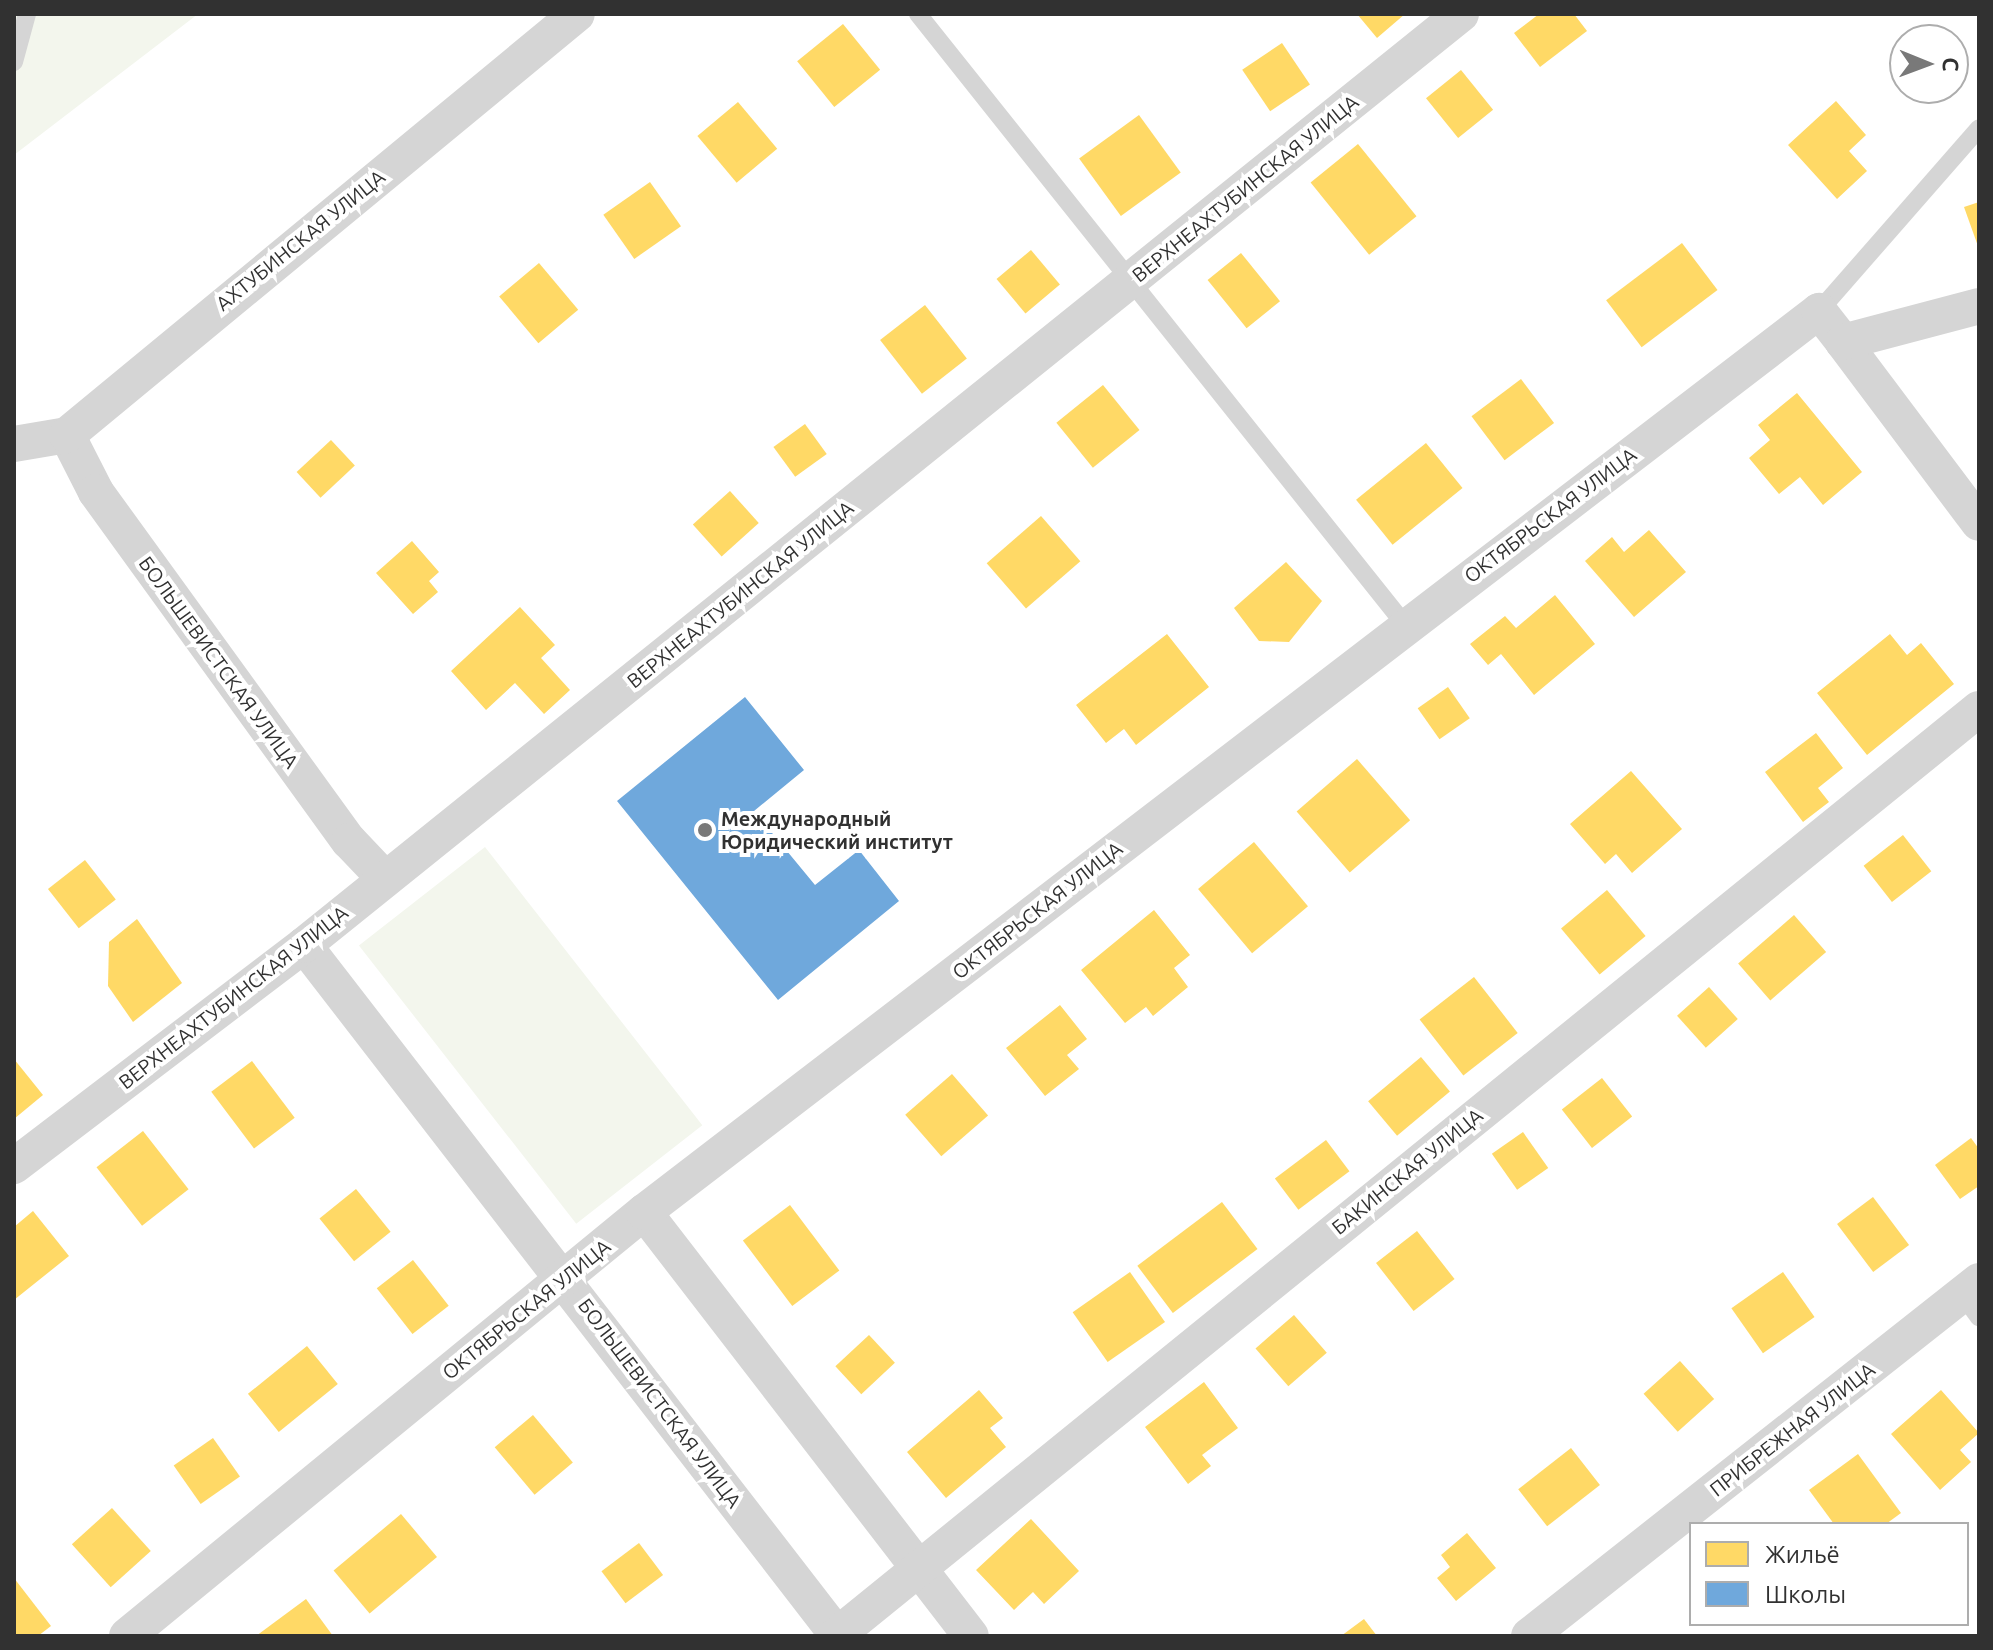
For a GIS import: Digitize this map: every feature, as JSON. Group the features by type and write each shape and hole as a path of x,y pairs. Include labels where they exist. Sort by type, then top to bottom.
{"street":[{"name":"АХТУБИНСКАЯ УЛИЦА","path":"14,444 67,435 577,14"},
{"name":"ВЕРХНЕАХТУБИНСКАЯ УЛИЦА","path":"14,1166 304,945 1461,14"},
{"path":"1843,342 1979,306"},
{"path":"1819,311 1979,523"},
{"name":"ОКТЯБРЬСКАЯ УЛИЦА","path":"127,1636 644,1212 1405,625 1819,311"},
{"name":"БОЛЬШЕВИСТСКАЯ УЛИЦА","path":"67,435 96,492 349,841 385,879"},
{"name":"БАКИНСКАЯ УЛИЦА","path":"838,1635 915,1568 1979,709"},
{"name":"БОЛЬШЕВИСТСКАЯ УЛИЦА","path":"304,945 838,1635"},
{"path":"644,1212 915,1568 971,1636"},
{"name":"ПРИБРЕЖНАЯ УЛИЦА","path":"1529,1636 1973,1297"}],"lane":[{"path":"14,62 27,14"},
{"path":"918,14 1133,278 1405,625"},
{"path":"1819,311 1979,128"}],"shaded area":[{"path":"14,14 198,14 14,155"},
{"path":"485,847 702,1125 576,1224 359,946"}],"building: Жильё":[{"path":"1357,14 1405,14 1377,38"},
{"path":"1539,14 1574,14 1587,31 1540,67 1514,33"},
{"path":"843,24 880,70 834,107 797,61"},
{"path":"1282,43 1310,84 1270,111 1242,70"},
{"path":"1461,70 1493,110 1458,138 1426,98"},
{"path":"1836,101 1866,135 1849,151 1867,171 1837,199 1788,145"},
{"path":"738,102 777,149 737,183 697,136"},
{"path":"1139,115 1181,172 1121,216 1079,158"},
{"path":"1358,144 1417,216 1369,255 1311,182"},
{"path":"650,182 681,226 634,259 603,215"},
{"path":"1979,202 1979,249 1964,207"},
{"path":"1682,243 1718,290 1642,347 1606,300"},
{"path":"1031,250 1060,284 1025,313 997,279"},
{"path":"1241,253 1280,301 1247,328 1208,280"},
{"path":"539,263 578,310 538,343 499,296"},
{"path":"925,305 967,359 922,394 880,340"},
{"path":"1521,379 1554,423 1505,460 1471,416"},
{"path":"1103,385 1140,430 1093,468 1056,423"},
{"path":"1797,393 1862,472 1823,505 1800,477 1779,494 1749,458 1770,440 1758,425"},
{"path":"805,424 827,454 795,477 773,447"},
{"path":"331,440 355,466 320,498 297,472"},
{"path":"1426,443 1463,488 1393,545 1356,500"},
{"path":"730,491 759,523 722,556 693,524"},
{"path":"1041,516 1080,561 1026,609 987,563"},
{"path":"1649,530 1686,572 1634,617 1585,561 1612,537 1624,552"},
{"path":"412,541 439,572 429,581 438,592 413,614 376,573"},
{"path":"1286,562 1322,601 1289,642 1259,641 1234,608"},
{"path":"1555,595 1595,644 1534,695 1501,654 1488,665 1470,644 1505,616 1516,628"},
{"path":"520,607 555,645 541,658 570,690 544,714 515,683 486,710 451,671"},
{"path":"1167,634 1209,687 1136,745 1124,729 1106,743 1076,705"},
{"path":"1890,634 1907,655 1921,643 1954,684 1867,755 1817,693"},
{"path":"1448,687 1470,718 1439,739 1418,708"},
{"path":"1816,733 1843,768 1818,788 1829,802 1803,822 1765,772"},
{"path":"1357,759 1410,820 1350,873 1297,811"},
{"path":"1631,771 1682,829 1632,873 1616,854 1605,864 1570,824"},
{"path":"1903,835 1931,871 1892,902 1864,866"},
{"path":"1254,842 1308,906 1252,953 1198,889"},
{"path":"85,860 116,899 79,928 48,889"},
{"path":"1607,890 1646,936 1600,975 1561,929"},
{"path":"1154,910 1190,955 1174,968 1188,987 1153,1016 1146,1007 1125,1023 1081,970"},
{"path":"1794,915 1826,952 1770,1001 1738,964"},
{"path":"137,919 182,983 133,1022 108,986 109,942"},
{"path":"1474,977 1518,1033 1463,1075 1420,1019"},
{"path":"1709,987 1738,1019 1706,1048 1677,1016"},
{"path":"1060,1005 1087,1039 1067,1055 1079,1069 1045,1096 1006,1048"},
{"path":"1421,1057 1450,1091 1397,1136 1368,1101"},
{"path":"14,1059 43,1095 14,1119"},
{"path":"252,1061 295,1118 254,1148 211,1092"},
{"path":"952,1074 988,1116 941,1156 905,1115"},
{"path":"1602,1078 1632,1117 1592,1148 1562,1109"},
{"path":"143,1131 189,1189 142,1226 97,1167"},
{"path":"1523,1132 1548,1168 1517,1190 1492,1154"},
{"path":"1971,1138 1979,1149 1979,1186 1960,1199 1935,1165"},
{"path":"1326,1140 1349,1171 1298,1210 1275,1179"},
{"path":"356,1189 391,1232 354,1261 319,1219"},
{"path":"1873,1197 1909,1245 1873,1272 1837,1224"},
{"path":"1222,1202 1258,1249 1173,1313 1137,1266"},
{"path":"790,1205 839,1270 792,1306 743,1241"},
{"path":"33,1211 69,1256 14,1300 14,1227"},
{"path":"1417,1231 1455,1279 1414,1311 1376,1263"},
{"path":"413,1260 449,1306 412,1334 377,1288"},
{"path":"1130,1272 1165,1322 1108,1362 1073,1312"},
{"path":"1783,1272 1815,1317 1763,1353 1731,1308"},
{"path":"1294,1315 1327,1353 1288,1386 1256,1348"},
{"path":"869,1335 895,1363 861,1394 835,1366"},
{"path":"307,1346 338,1384 279,1432 248,1394"},
{"path":"1680,1361 1714,1399 1678,1432 1644,1394"},
{"path":"1204,1382 1238,1428 1202,1455 1211,1466 1188,1484 1145,1427"},
{"path":"979,1390 1003,1418 990,1428 1006,1447 946,1498 907,1452"},
{"path":"1941,1390 1979,1433 1960,1450 1971,1462 1940,1490 1891,1434"},
{"path":"533,1415 573,1462 535,1495 495,1447"},
{"path":"213,1438 240,1477 201,1504 174,1466"},
{"path":"1571,1448 1600,1485 1547,1526 1518,1489"},
{"path":"1858,1454 1901,1513 1889,1522 1833,1522 1809,1490"},
{"path":"112,1508 151,1551 111,1587 72,1544"},
{"path":"401,1514 437,1557 370,1613 334,1571"},
{"path":"1031,1519 1079,1571 1044,1604 1033,1592 1014,1610 976,1570"},
{"path":"1467,1533 1496,1568 1456,1601 1437,1578 1450,1567 1441,1555"},
{"path":"639,1543 663,1575 626,1603 601,1571"},
{"path":"14,1578 51,1626 38,1636 14,1636"},
{"path":"306,1599 333,1636 256,1636"},
{"path":"1364,1619 1377,1636 1341,1636"}],"building: Школы":[{"name":"Международный Юридический институт","path":"745,697 804,770 754,811 815,885 859,850 899,901 778,1000 617,801"}],"place":[{"name":"Международный Юридический институт","path":"705,830"}]}
